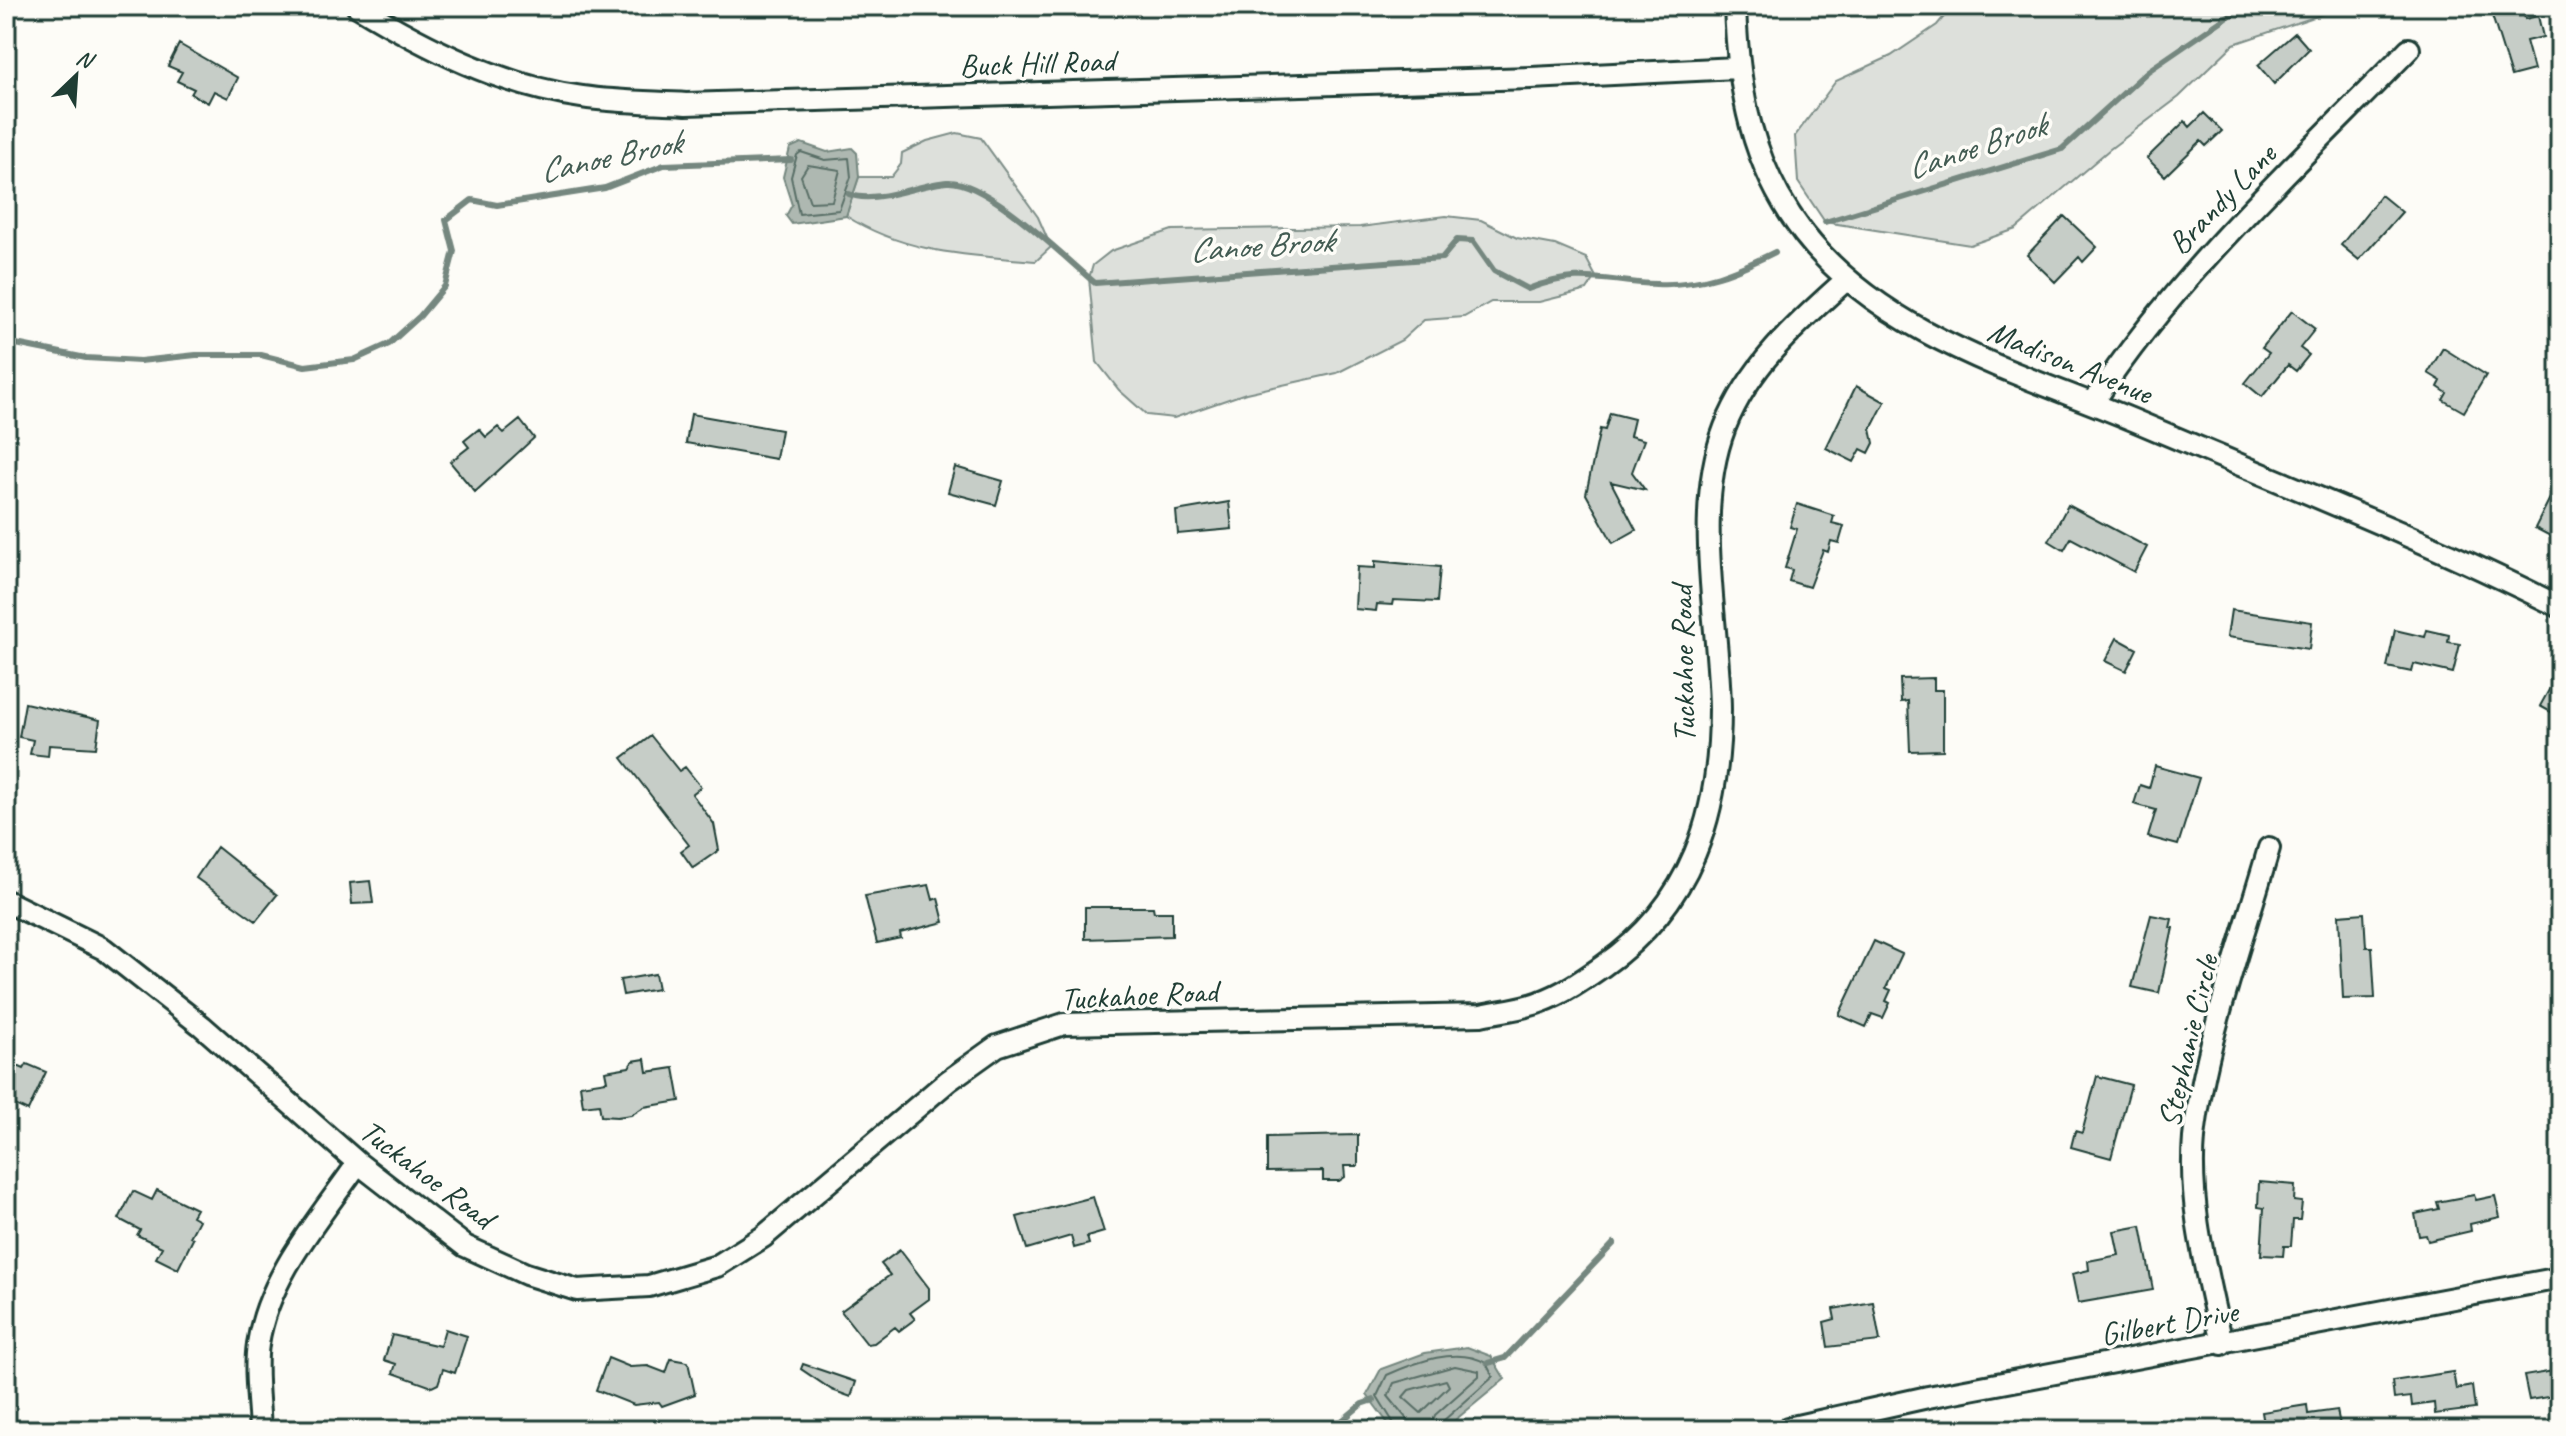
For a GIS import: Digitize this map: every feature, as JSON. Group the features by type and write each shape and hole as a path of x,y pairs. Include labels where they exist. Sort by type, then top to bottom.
{"street":[{"name":"Buck Hill Road","path":"357,6 406,36 485,72 581,97 686,104 1518,79 1737,68"},
{"name":"Madison Avenue","path":"1735,6 1737,68 1754,138 1776,192 1805,234 1847,279 1925,333 2425,543 2560,607"},
{"name":"Brandy Lane","path":"2093,403 2129,348 2178,287 2409,49"},
{"name":"Tuckahoe Road","path":"6,901 104,949 202,1026 358,1163 465,1246 526,1274 577,1290 649,1286 717,1266 763,1237 948,1081 997,1046 1064,1024 1481,1015 1540,1003 1577,984 1622,953 1666,910 1691,867 1710,806 1720,710 1711,593 1711,489 1724,430 1743,386 1771,351 1847,279"},
{"name":"Stephanie Circle","path":"2222,1344 2197,1221 2194,1139 2209,1062 2269,848"},
{"path":"260,1430 258,1345 269,1302 289,1263 358,1163"},
{"name":"Gilbert Drive","path":"1788,1428 1944,1394 2560,1278"}],"shaded area":[{"path":"1953,6 2347,6 2234,44 2179,97 2110,149 2016,229 1970,245 1825,222 1798,182 1795,136 1836,81 1891,56 1937,25"},
{"path":"957,133 981,138 1038,217 1051,247 1036,261 962,254 915,245 869,229 846,216 859,177 891,177 901,164 902,153 927,141"},
{"path":"1446,216 1481,220 1517,238 1555,245 1586,258 1596,277 1587,290 1539,302 1491,302 1464,317 1424,320 1402,340 1337,373 1246,393 1174,418 1147,415 1119,390 1097,362 1089,278 1093,265 1111,251 1172,230 1360,227"}],"water":[{"path":"801,143 827,152 852,148 857,153 859,177 846,216 792,224 786,216 792,205 783,177 790,148"},
{"path":"1467,1347 1491,1356 1505,1379 1443,1430 1393,1430 1367,1395 1381,1369 1425,1353"}],"building":[{"path":"2489,6 2522,6 2525,19 2538,16 2543,37 2526,41 2534,70 2511,76"},
{"path":"2295,33 2309,49 2274,84 2258,65"},
{"path":"179,44 238,78 228,98 214,91 208,103 191,94 194,89 177,81 182,72 168,66"},
{"path":"2204,113 2222,131 2206,146 2201,141 2165,176 2147,158 2185,121 2190,127"},
{"path":"2381,195 2402,212 2359,260 2341,245"},
{"path":"2064,216 2097,247 2083,262 2079,257 2055,282 2027,255"},
{"path":"2292,311 2315,329 2300,348 2309,355 2296,371 2288,365 2262,397 2245,383 2269,353 2262,348"},
{"path":"2443,348 2486,375 2464,412 2443,400 2447,393 2438,387 2441,381 2428,373"},
{"path":"1856,386 1885,402 1871,429 1874,443 1869,453 1861,449 1854,462 1826,448"},
{"path":"1610,413 1634,419 1630,436 1644,440 1632,472 1645,490 1611,482 1636,530 1613,543 1586,494 1600,429 1605,430"},
{"path":"691,414 781,430 776,459 686,443"},
{"path":"520,420 534,438 475,492 450,462 469,447 464,441 479,429 486,437 498,427 504,433"},
{"path":"955,467 1003,481 996,505 948,492"},
{"path":"2560,478 2560,541 2535,528"},
{"path":"1229,502 1232,529 1178,534 1176,511"},
{"path":"1797,504 1834,516 1832,523 1844,526 1839,543 1831,541 1828,552 1823,550 1809,587 1789,581 1792,570 1785,568 1797,529 1790,527"},
{"path":"2068,505 2147,547 2134,572 2071,538 2064,550 2049,541"},
{"path":"1375,561 1440,567 1437,602 1393,600 1392,605 1377,604 1376,611 1355,609 1357,567 1375,568"},
{"path":"2231,610 2312,622 2309,649 2227,637"},
{"path":"2395,630 2425,637 2427,630 2449,635 2448,642 2460,644 2453,673 2414,664 2412,672 2387,667"},
{"path":"2117,638 2137,649 2126,671 2105,661"},
{"path":"2560,670 2560,717 2540,706"},
{"path":"1934,678 1934,690 1943,690 1943,750 1910,751 1908,701 1901,702 1900,679"},
{"path":"25,703 100,720 96,748 49,745 48,756 30,754 33,740 19,737"},
{"path":"651,736 679,771 685,767 701,787 692,794 714,824 719,850 693,868 681,851 689,845 622,758"},
{"path":"2155,766 2199,778 2178,845 2148,837 2156,810 2134,804 2140,785 2149,788"},
{"path":"217,847 277,895 256,921 196,878"},
{"path":"370,881 373,903 352,904 350,883"},
{"path":"929,885 933,900 938,898 944,922 900,933 901,938 877,943 865,896"},
{"path":"1085,907 1153,907 1154,912 1172,912 1172,936 1085,939"},
{"path":"2364,913 2366,947 2372,947 2375,998 2343,999 2339,915"},
{"path":"2151,915 2172,919 2170,928 2173,928 2159,993 2132,987"},
{"path":"1874,941 1902,954 1886,988 1891,990 1886,1001 1890,1003 1883,1018 1872,1014 1866,1027 1839,1015"},
{"path":"655,974 658,989 623,995 620,980"},
{"path":"645,1059 647,1072 674,1068 680,1101 644,1107 631,1115 617,1117 601,1116 599,1104 583,1106 580,1085 607,1081 605,1071 629,1067 633,1061"},
{"path":"6,1061 24,1069 27,1064 46,1072 28,1111 6,1101"},
{"path":"2097,1076 2131,1085 2111,1158 2071,1147 2075,1131 2082,1133"},
{"path":"1358,1135 1358,1166 1344,1166 1345,1177 1339,1181 1323,1181 1323,1171 1267,1172 1267,1137"},
{"path":"2259,1182 2295,1185 2294,1201 2302,1202 2300,1220 2293,1220 2291,1246 2284,1246 2283,1256 2261,1255 2264,1208 2258,1207"},
{"path":"157,1190 196,1209 192,1216 199,1220 178,1269 156,1258 162,1247 137,1235 140,1230 119,1219 133,1191 152,1200"},
{"path":"2474,1195 2476,1200 2495,1196 2500,1217 2470,1224 2471,1231 2428,1241 2426,1235 2419,1236 2415,1214 2439,1209 2437,1202"},
{"path":"1093,1197 1104,1232 1087,1237 1089,1244 1074,1248 1071,1236 1027,1249 1017,1217"},
{"path":"2141,1226 2153,1290 2078,1303 2072,1274 2089,1270 2088,1261 2119,1255 2114,1231"},
{"path":"900,1250 929,1288 929,1299 910,1313 915,1319 899,1331 895,1327 874,1343 867,1344 841,1311 890,1275 881,1264"},
{"path":"1873,1302 1880,1341 1828,1347 1824,1322 1835,1319 1833,1309"},
{"path":"445,1329 467,1336 455,1373 443,1369 438,1384 432,1387 393,1373 396,1364 384,1360 392,1335 440,1346"},
{"path":"608,1358 630,1367 648,1366 666,1373 671,1359 688,1362 695,1394 662,1406 659,1402 634,1405 596,1390"},
{"path":"803,1364 856,1382 851,1397 832,1390 801,1369"},
{"path":"2560,1370 2560,1395 2529,1400 2524,1376"},
{"path":"2453,1372 2456,1389 2472,1386 2475,1409 2435,1414 2434,1403 2412,1406 2411,1397 2394,1399 2392,1381"},
{"path":"2307,1405 2308,1414 2337,1410 2341,1430 2265,1430 2262,1412"}],"waterway":[{"name":"Canoe Brook","path":"1825,222 2062,149 2148,71 2243,6"},
{"name":"Canoe Brook","path":"6,342 86,358 140,361 196,355 261,355 305,366 354,360 389,344 420,316 445,286 454,251 446,220 472,200 497,205 605,188 664,165 791,160"},
{"name":"Canoe Brook","path":"849,194 859,197 884,196 947,182 963,184 1003,206 1095,283 1442,258 1457,240 1473,241 1494,271 1528,289 1578,278 1673,284 1718,276 1775,252"},
{"path":"1488,1363 1505,1358 1614,1243"},
{"path":"1331,1430 1362,1404 1374,1400"}]}
